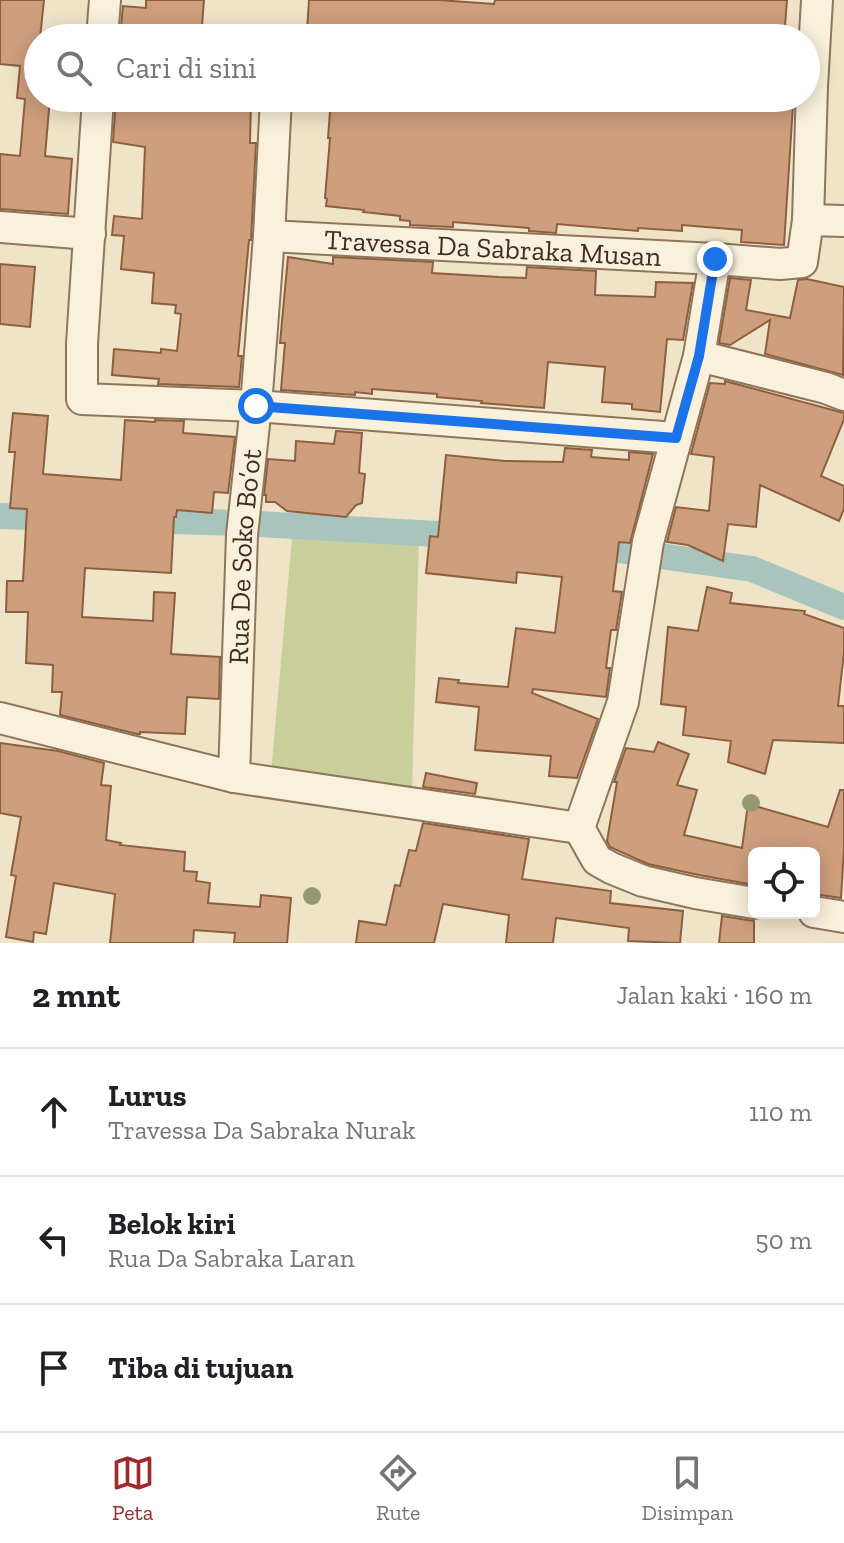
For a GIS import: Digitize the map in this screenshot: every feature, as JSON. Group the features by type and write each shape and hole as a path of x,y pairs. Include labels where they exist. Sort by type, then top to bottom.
{"street":[{"path":"103,24 105,0"},
{"path":"815,24 817,0"},
{"path":"97,112 82,344 82,399 256,406 676,438"},
{"name":"Rua De Soko Bo’ot","path":"234,777 243,521 256,406 275,112"},
{"path":"809,112 808,220 844,221"},
{"name":"Travessa Da Sabraka Musan","path":"269,236 780,264 802,262 808,220"},
{"path":"0,227 90,234"},
{"path":"715,259 699,356 646,556 623,702 579,828 597,860 611,868 643,881 748,902"},
{"path":"699,356 844,395"},
{"path":"0,718 234,777 579,828"},
{"path":"820,913 844,917"}],"green space":[{"path":"292,538 419,540 412,790 271,773"}],"building":[{"path":"0,0 44,0 41,24 24,24 24,99 17,98 20,66 0,64"},
{"path":"146,0 204,0 202,24 121,24 123,6 146,8"},
{"path":"309,0 438,0 494,4 495,0 787,0 785,24 308,24"},
{"path":"24,110 49,112 45,156 72,159 68,214 0,209 0,154 20,156"},
{"path":"115,112 251,112 250,143 256,143 251,240 238,356 242,356 239,387 158,384 159,379 112,375 114,349 161,353 161,349 177,351 181,314 175,313 176,305 152,303 154,273 121,269 124,236 112,235 114,216 142,219 145,147 113,142"},
{"path":"330,112 793,112 784,245 741,242 742,230 682,225 682,231 638,228 638,231 557,224 556,233 453,222 453,227 410,225 410,221 400,220 400,216 326,206"},
{"path":"288,257 333,264 333,257 433,262 432,273 499,277 526,278 527,267 596,271 595,295 655,297 656,282 693,283 683,340 667,339 660,412 632,409 632,404 602,402 605,367 548,362 544,408 372,389 372,394 355,392 355,395 281,390 285,343 280,343"},
{"path":"0,264 35,267 30,327 0,324"},
{"path":"730,278 751,280 746,310 790,318 798,280 844,287 843,375 765,354 770,320 730,345 719,343"},
{"path":"725,381 844,413 821,476 844,486 844,509 839,521 760,485 756,527 728,524 723,561 688,545 667,542 676,507 709,511 714,457 691,454 710,383 725,384"},
{"path":"13,413 48,416 43,474 121,480 125,420 184,421 183,433 235,437 228,493 214,492 212,513 177,510 171,573 85,568 82,617 153,621 154,592 175,593 171,654 220,657 219,699 187,697 185,734 137,734 60,715 62,692 52,692 53,665 26,663 28,612 6,612 7,581 23,581 27,509 10,508 15,452 9,452"},
{"path":"336,431 362,433 359,473 365,474 362,503 356,505 346,517 287,511 275,502 266,502 268,459 295,461 296,441 334,444"},
{"path":"565,448 592,450 591,457 629,460 629,452 653,454 630,543 619,542 613,591 622,592 616,630 611,630 606,697 533,689 532,693 598,719 577,778 549,776 551,756 475,750 479,707 436,702 439,678 459,680 458,683 508,687 516,628 555,633 562,577 517,572 516,583 426,573 430,536 438,537 446,455 505,461 563,462"},
{"path":"707,587 732,593 730,603 805,611 804,614 844,628 838,706 844,706 844,743 773,740 765,774 728,762 731,741 683,735 686,707 661,704 668,627 698,631"},
{"path":"658,742 689,754 677,785 697,790 684,835 742,848 748,804 828,827 840,790 844,790 841,898 820,895 820,847 748,847 748,884 648,864 610,847 607,841 617,782 614,782 626,748 654,752"},
{"path":"0,743 58,751 104,763 101,785 111,786 106,840 120,845 185,852 184,871 197,872 196,881 210,883 208,903 260,907 261,895 291,898 287,943 234,943 235,933 194,930 193,943 110,943 115,894 54,883 46,934 34,932 33,942 6,937 16,876 11,875 21,817 0,813"},
{"path":"426,773 477,783 475,794 423,787"},
{"path":"423,823 529,839 522,879 611,891 610,903 683,911 680,943 628,941 629,928 556,918 553,943 506,943 509,915 443,904 434,943 356,943 359,921 386,925 395,885 400,886 409,850 416,851"},
{"path":"722,916 754,921 754,943 719,943"}],"waterway":[{"path":"0,516 60,518"},
{"path":"140,520 472,536"},
{"path":"583,545 752,569 844,607"}],"route":[{"path":"256,406 676,438 699,356 715,259"}]}
